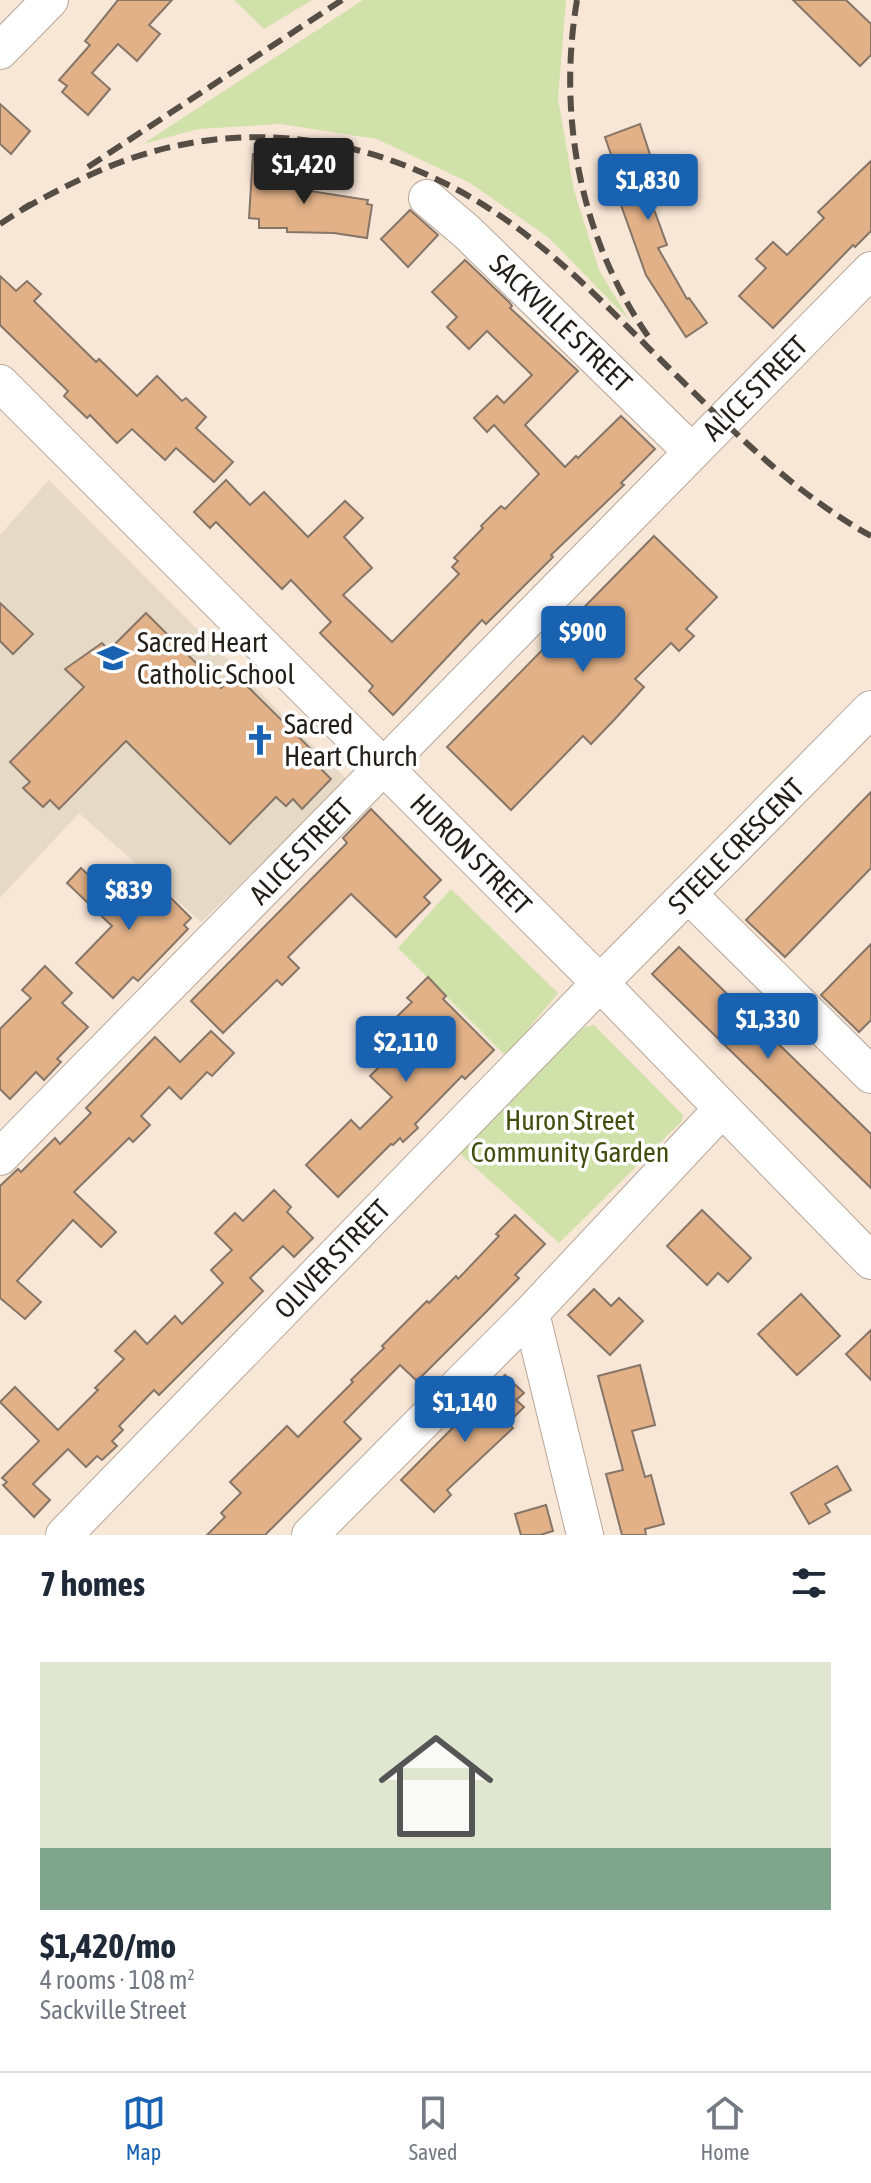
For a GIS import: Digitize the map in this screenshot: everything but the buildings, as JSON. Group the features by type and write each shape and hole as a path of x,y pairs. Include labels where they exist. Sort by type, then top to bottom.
{"street":[{"path":"0,51 50,0"},
{"name":"SACKVILLE STREET","path":"427,198 467,232 692,452"},
{"name":"ALICE STREET","path":"0,1157 871,270"},
{"name":"HURON STREET","path":"0,383 600,983 871,1261"},
{"name":"STEELE CRESCENT","path":"600,983 871,709"},
{"path":"688,894 871,1075"},
{"name":"OLIVER STREET","path":"64,1535 600,983"},
{"path":"310,1535 531,1313 722,1109"},
{"path":"531,1313 585,1535"}],"shaded area":[{"name":"Sacred Heart Catholic School","path":"49,480 349,782 201,922 79,813 0,898 0,535"}],"green space":[{"path":"234,0 312,0 264,29"},
{"path":"363,0 566,0 558,99 574,190 599,270 630,321 549,238 470,183 377,139 280,124 198,129 143,144"},
{"path":"451,889 558,993 506,1056 398,948"},
{"name":"Huron Street Community Garden","path":"594,1025 683,1115 682,1121 559,1243 458,1152 576,1033"}],"railway":[{"path":"88,167 342,0"},
{"path":"577,0 570,89 580,177 591,220 607,261 626,301 650,339"},
{"path":"23,209 118,163 186,144 241,138 294,139 347,148 398,163 447,184 494,212 539,245 589,289 763,458 815,500 871,536"},
{"path":"0,224 31,204"}],"place":[{"name":"Sacred Heart Catholic School","path":"113,658"},
{"name":"Sacred Heart Church","path":"260,740"}]}
